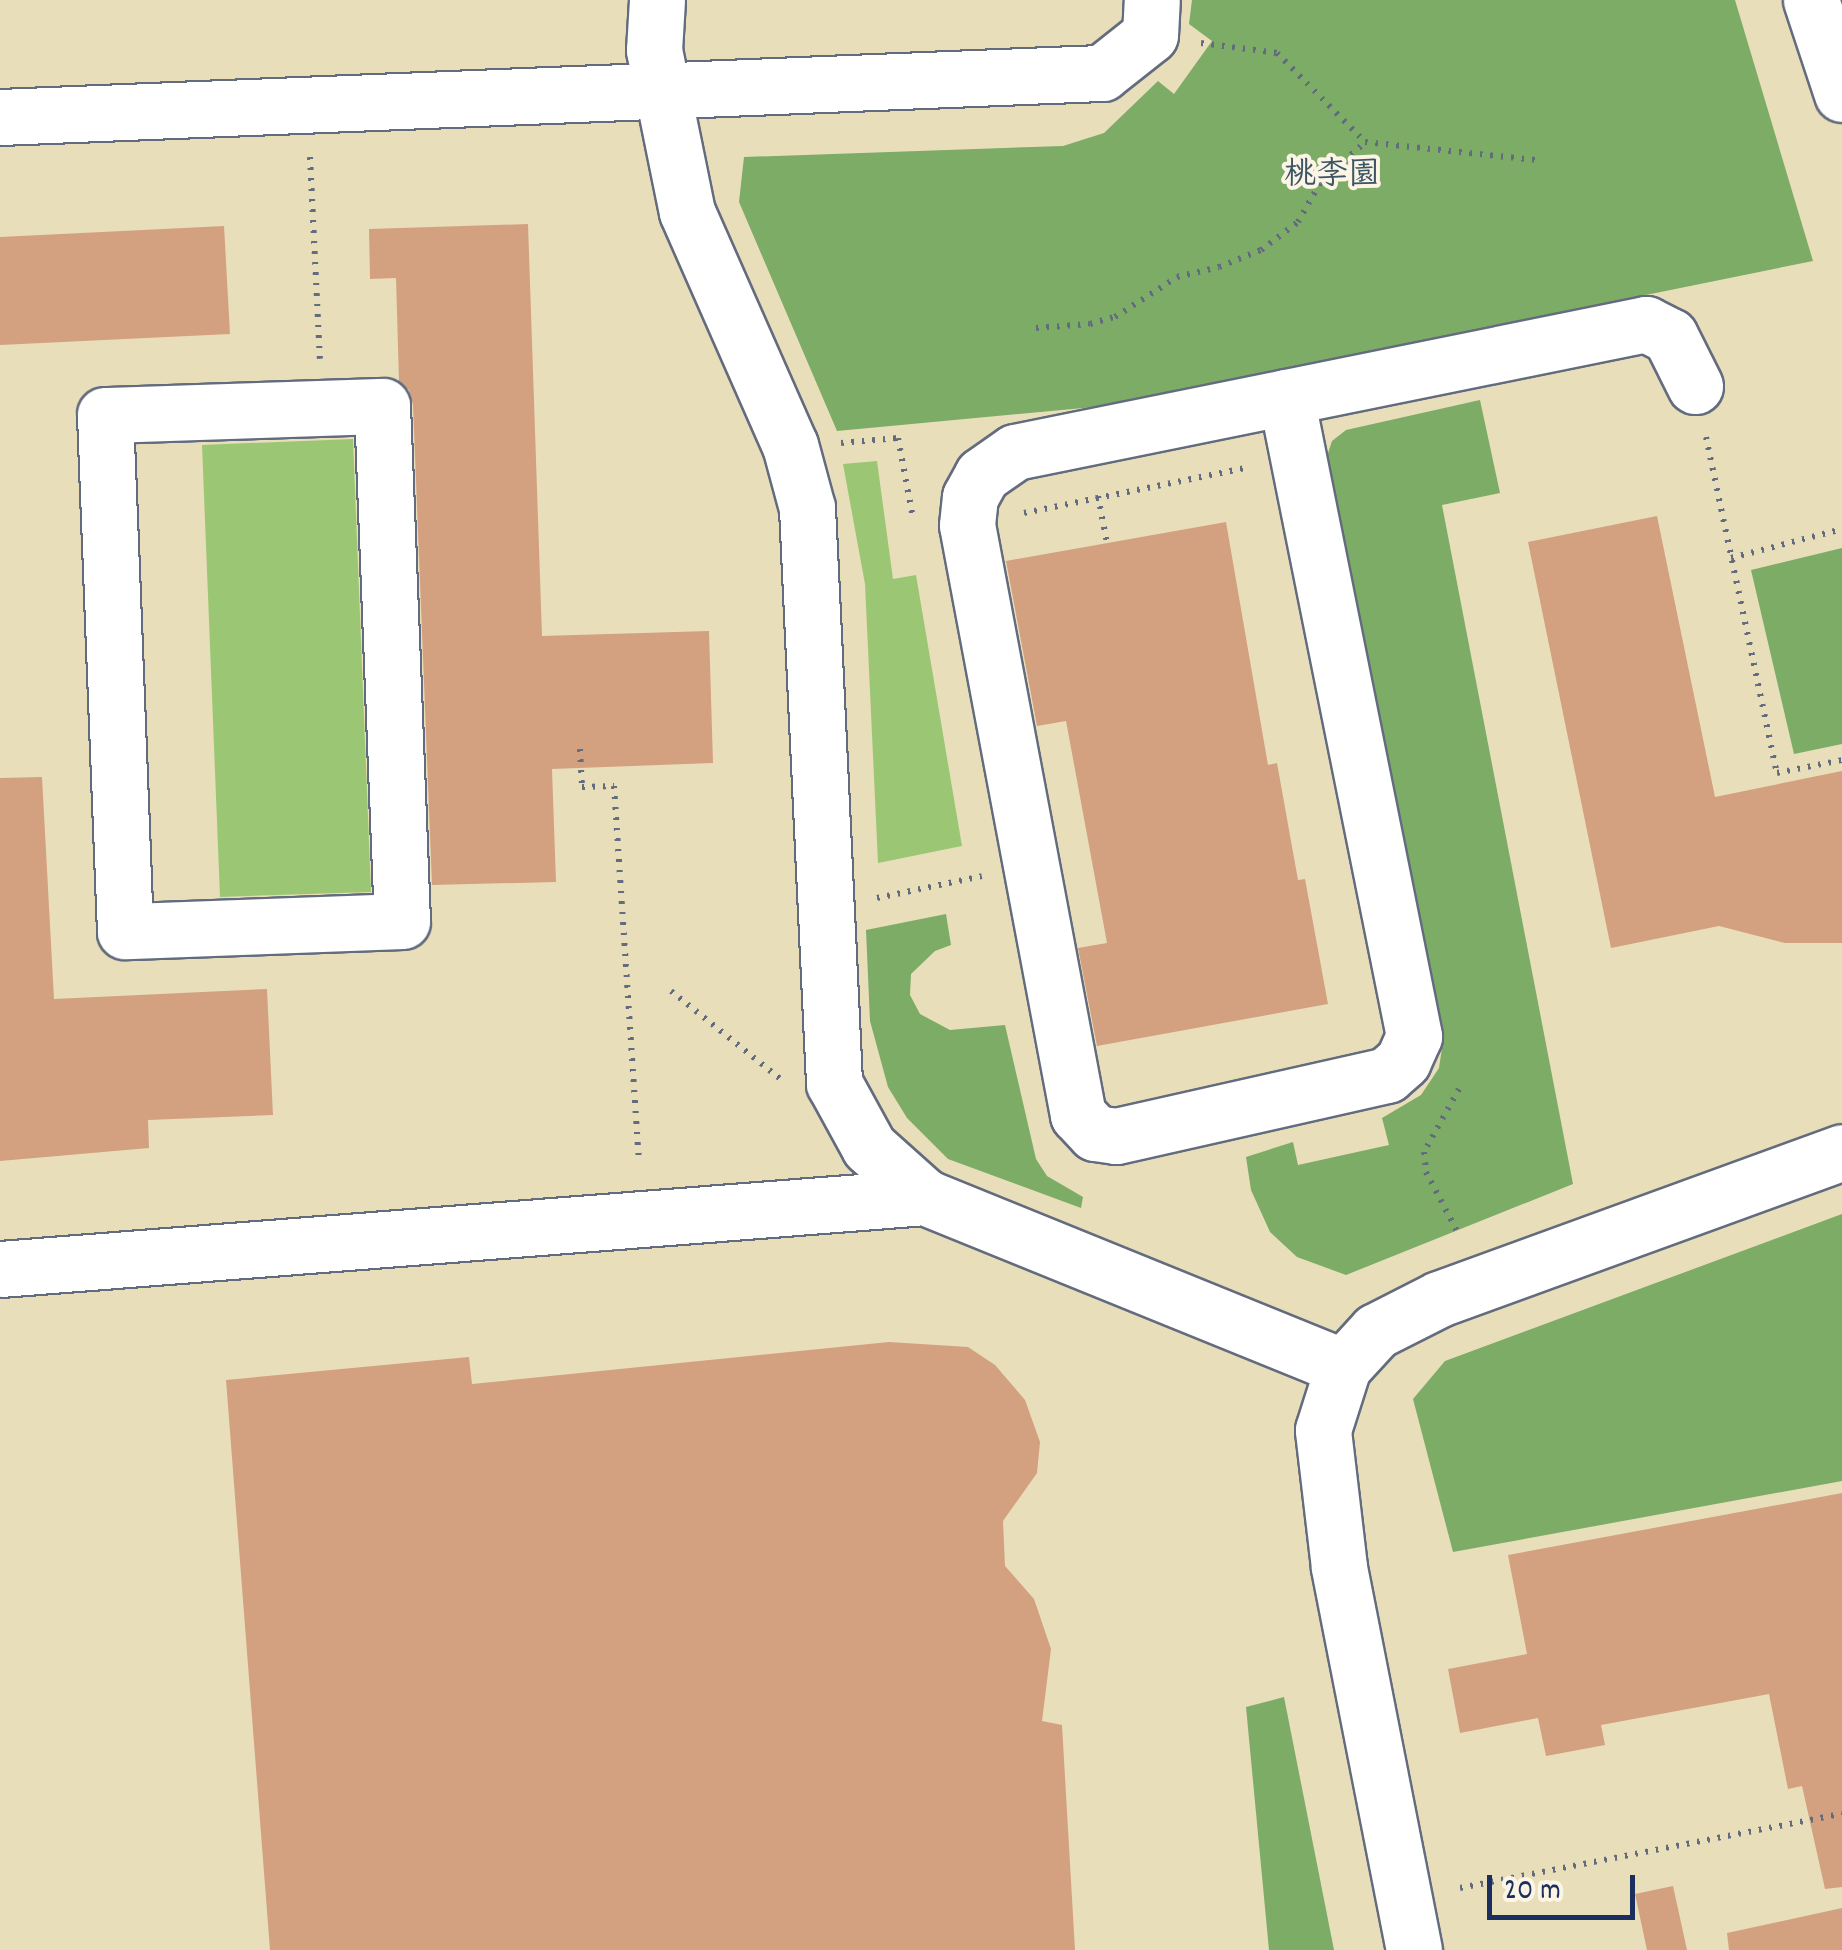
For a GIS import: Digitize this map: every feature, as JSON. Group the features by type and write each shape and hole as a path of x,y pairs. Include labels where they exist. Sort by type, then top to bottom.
{"street":[{"path":"657,0 654,50 687,212 790,446 807,508 834,1083 869,1147 925,1197 1343,1367"},
{"path":"0,117 1102,73 1150,35 1152,0"},
{"path":"1811,0 1842,94"},
{"path":"1286,397 1414,1036 1402,1061 1387,1076 1116,1136 1096,1132 1078,1115 967,524 970,497 982,476 1015,452 1286,397 1646,324 1670,336 1695,386"},
{"path":"382,406 402,921 125,931 105,416 322,407 382,406"},
{"path":"1414,1950 1339,1567 1323,1430 1343,1367 1376,1331 1439,1299 1842,1152"},
{"path":"0,1269 925,1197"}],"path":[{"path":"1192,42 1277,52 1365,142 1535,160"},
{"path":"309,141 322,407"},
{"path":"1036,328 1090,324 1115,317 1178,277 1261,250 1298,222 1320,183 1365,142"},
{"path":"1695,386 1777,773 1842,760"},
{"path":"825,444 898,438 916,535 1298,457"},
{"path":"1731,558 1842,529"},
{"path":"580,750 582,787 614,786 639,1158"},
{"path":"860,902 1031,866"},
{"path":"671,991 786,1083"},
{"path":"1459,1088 1424,1152 1426,1172 1466,1247"},
{"path":"1460,1888 1842,1814"}],"green space":[{"name":"桃李園","path":"1192,0 1735,0 1813,261 1094,407 837,431 739,202 744,157 1063,146 1104,133 1158,81 1174,94 1212,41 1189,24"},
{"path":"1480,400 1500,493 1442,505 1573,1184 1346,1275 1297,1257 1270,1232 1251,1190 1246,1157 1293,1142 1298,1165 1389,1145 1382,1118 1421,1095 1439,1068 1444,1034 1326,459 1332,441 1346,430"},
{"path":"353,439 371,892 220,897 202,445"},
{"path":"877,461 893,579 916,575 962,846 878,863 865,584 843,464"},
{"path":"1842,548 1842,744 1794,754 1751,570"},
{"path":"946,914 951,945 935,951 911,974 910,995 920,1014 950,1030 1005,1025 1036,1159 1047,1176 1083,1197 1081,1208 948,1159 907,1118 888,1087 870,1021 866,930"},
{"path":"1842,1214 1842,1481 1453,1552 1413,1399 1445,1361"},
{"path":"1284,1697 1334,1950 1269,1950 1246,1707"}],"building":[{"path":"528,224 542,636 709,631 713,763 552,769 556,882 432,885 413,405 409,390 399,381 396,278 370,279 369,229"},
{"path":"224,226 230,334 0,345 0,237"},
{"path":"1657,516 1715,797 1842,771 1842,943 1785,943 1719,926 1611,948 1528,542"},
{"path":"1226,522 1268,765 1277,763 1298,880 1305,879 1328,1004 1097,1046 1078,948 1107,943 1066,721 1037,726 1006,561"},
{"path":"42,777 54,999 267,989 273,1115 148,1120 149,1148 0,1161 0,778"},
{"path":"889,1342 968,1347 995,1365 1025,1400 1040,1442 1037,1473 1003,1521 1005,1566 1034,1599 1051,1649 1042,1721 1062,1725 1075,1950 270,1950 226,1380 469,1357 472,1384"},
{"path":"1842,1493 1842,1887 1825,1889 1802,1786 1788,1789 1769,1694 1601,1725 1605,1745 1546,1756 1538,1718 1460,1733 1448,1669 1527,1654 1508,1555"},
{"path":"1673,1886 1687,1950 1647,1950 1635,1894"},
{"path":"1842,1908 1842,1950 1729,1950 1727,1933"}]}
